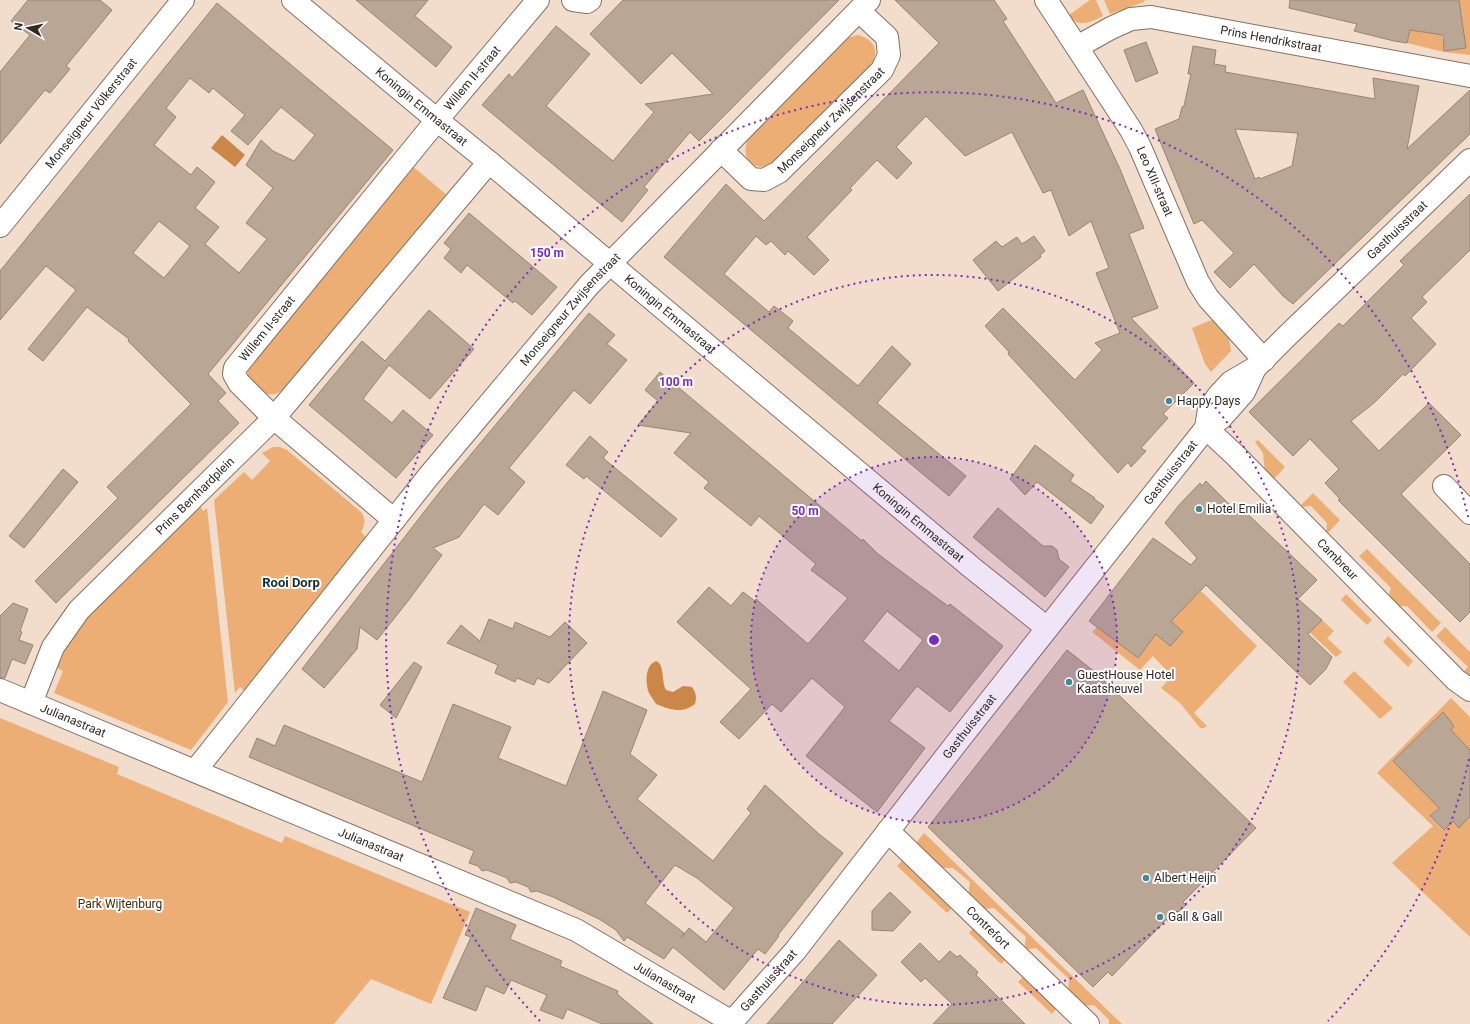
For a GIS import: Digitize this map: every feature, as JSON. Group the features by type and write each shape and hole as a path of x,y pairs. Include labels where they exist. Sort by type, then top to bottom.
{"street":[{"name":"Monseigneur Völkerstraat","path":"0,226 183,0"},
{"name":"Koningin Emmastraat","path":"293,0 1047,628"},
{"name":"Willem II-straat","path":"274,418 239,383 234,374 235,368 437,120 538,0"},
{"path":"573,0 587,2 590,0"},
{"name":"Leo XIII-straat","path":"1046,0 1131,130 1140,147 1198,282 1259,364"},
{"name":"Monseigneur Zwijsenstraat","path":"394,520 428,477 609,263 864,5 887,37 889,55 882,70 785,167 764,180 751,179 721,150"},
{"name":"Prins Hendrikstraat","path":"1077,47 1111,28 1131,19 1151,17 1470,76"},
{"name":"Gasthuisstraat","path":"731,1023 795,951 1047,628 1206,428 1221,418 1244,392 1259,364 1470,160"},
{"path":"194,771 394,520 274,418 489,162"},
{"name":"Prins Bernhardplein","path":"30,703 53,647 79,610 274,418"},
{"name":"Cambreur","path":"1206,428 1236,456 1456,680 1470,690"},
{"path":"1444,486 1470,513"},
{"name":"Julianastraat","path":"0,690 576,930 731,1023"},
{"name":"Contrefort","path":"888,831 1088,1024"}],"green space":[{"path":"1090,0 1096,0 1103,16 1085,23 1076,22 1069,15"},
{"path":"1104,0 1145,0 1144,2 1110,14"},
{"path":"1437,0 1444,51 1466,48 1459,0 1470,0 1470,55 1444,52 1407,43 1410,30"},
{"path":"858,35 868,39 874,46 875,54 872,64 775,163 761,167 755,166 751,163 747,158 746,153 748,139 847,38"},
{"path":"411,165 448,196 286,387 275,394 264,393 249,380 249,364"},
{"path":"1214,319 1229,339 1231,351 1211,372 1205,364 1192,328"},
{"path":"1258,440 1285,467 1272,481 1265,474 1263,453 1255,442"},
{"path":"273,447 280,447 287,450 361,512 364,517 364,522 361,532 366,537 245,691 240,687 235,693 214,500 244,472 252,480 270,461 262,453"},
{"path":"1313,493 1340,520 1326,535 1327,523 1311,506 1299,507"},
{"path":"200,506 203,511 207,508 228,702 191,750 54,693 63,671 57,668 69,643 84,620"},
{"path":"1367,549 1441,623 1432,632 1407,606 1395,606 1388,598 1391,588 1359,556"},
{"path":"1201,591 1257,646 1194,713 1207,726 1204,728 1200,728 1180,703 1161,688 1172,676 1153,656 1140,670 1092,632 1097,627 1138,658 1149,643 1148,641"},
{"path":"1346,594 1372,620 1367,625 1341,600"},
{"path":"1290,610 1311,631 1322,620 1334,631 1327,638 1342,652 1336,657 1287,611"},
{"path":"1445,627 1470,652 1470,679 1462,673 1468,667 1436,636"},
{"path":"1388,636 1413,661 1408,667 1383,642"},
{"path":"1354,671 1393,708 1380,719 1343,682"},
{"path":"1451,698 1470,717 1470,750 1449,728 1443,712 1393,761 1439,807 1430,817 1443,830 1453,821 1459,827 1470,816 1470,937 1392,863 1433,826 1377,773"},
{"name":"Park Wijtenburg","path":"0,718 119,767 117,774 282,843 285,836 470,912 431,1004 371,979 334,1024 0,1024"},
{"path":"924,833 1122,1024 1109,1024 1109,1020 1094,1005 1081,1006 1068,993 1069,979 1036,948 1024,950 1026,937 994,908 981,909 968,896 970,882 953,868 939,868 915,844"},
{"path":"903,860 953,907 947,913 897,866"},
{"path":"974,927 1006,959 1001,964 969,933"},
{"path":"1024,976 1057,1008 1052,1014 1018,982"}],"shaded area":[{"path":"222,135 245,155 235,167 211,148"},
{"path":"656,661 661,666 666,690 673,692 683,686 692,687 696,695 695,704 686,709 676,710 656,704 649,693 647,675 650,666"}],"building":[{"path":"28,0 100,0 112,10 66,66 70,69 50,93 45,90 0,144 0,72 30,35 11,21"},
{"path":"356,0 428,0 415,16 452,47 436,67"},
{"path":"623,0 839,0 699,141 690,132 644,187 648,190 622,222 482,105 509,74 512,78 556,26 590,54 546,106 613,161 654,112 645,104 713,94 672,53 641,84 590,34"},
{"path":"895,0 994,0 1007,19 1003,21 1056,103 1083,90 1120,169 1144,228 1129,234 1158,308 1131,318 1194,383 1163,414 1168,418 1141,448 1146,451 1131,467 1128,462 1118,473 1008,354 1009,352 985,326 1003,308 1075,380 1102,350 1095,343 1120,333 1096,273 1109,268 1091,221 1069,236 1051,190 1043,193 1012,132 965,156 926,116 896,147 912,163 897,179 877,160 850,188 852,190 807,237 829,260 814,275 788,251 785,255 771,241 766,245 756,236 724,274 769,312 774,306 793,321 788,328 858,386 892,346 911,364 877,403 966,476 949,496 664,257 726,184 764,221 939,43"},
{"path":"1290,0 1459,0 1466,48 1444,51 1443,35 1410,30 1407,43 1354,31 1357,24 1289,8"},
{"path":"217,3 393,150 208,374 226,393 218,401 239,423 56,603 35,581 118,498 107,487 191,404 128,341 129,339 87,307 43,361 28,349 76,290 46,266 0,320 0,271","holes":["190,78 209,93 213,88 245,115 231,131 248,145 281,107 315,135 294,161 273,151 261,140 246,165 273,188 246,223 267,239 239,273 205,244 219,227 195,208 215,182 197,167 191,175 154,145 176,117 166,108","159,221 190,246 164,278 133,253"]},
{"path":"1146,42 1158,73 1136,82 1124,50"},
{"path":"1193,46 1216,50 1214,64 1226,66 1225,72 1375,99 1373,78 1419,86 1407,149 1470,90 1470,134 1293,304 1283,296 1254,264 1230,288 1214,272 1234,253 1202,220 1194,224 1155,129 1179,119 1182,107 1184,106 1191,74 1188,74","holes":["1235,129 1298,133 1292,166 1260,179 1259,177 1255,179"]},
{"path":"1470,194 1470,250 1422,297 1427,302 1411,318 1436,344 1405,376 1403,374 1374,403 1351,421 1379,451 1429,403 1461,435 1401,494 1470,564 1470,612 1460,622 1338,500 1340,499 1325,483 1339,469 1310,439 1293,456 1249,412 1339,323 1343,326 1404,265 1400,261"},
{"path":"469,213 557,287 532,315 515,301 513,303 467,265 461,273 444,258 451,249 444,243"},
{"path":"1034,236 1045,251 1040,255 1041,257 998,291 973,260 996,241 1002,247 1017,237 1022,244"},
{"path":"429,310 474,349 430,399 389,365 363,399 392,423 403,410 433,435 396,478 309,405 362,341 385,361"},
{"path":"589,313 615,335 607,344 627,360 590,404 574,390 509,468 525,482 498,515 484,504 459,537 433,548 442,555 408,601 377,640 360,627 357,649 324,688 302,669 442,489"},
{"path":"660,372 862,541 863,539 878,554 948,606 950,604 1003,646 950,712 917,686 889,721 925,748 877,812 806,756 845,707 812,678 781,712 772,704 739,739 720,722 751,689 677,622 709,587 731,606 743,592 755,601 756,599 808,644 848,598 811,570 816,564 759,516 751,526 704,488 709,482 674,453 691,433 638,425 658,401 645,390","holes":["887,611 923,640 899,671 863,641"]},
{"path":"590,436 608,452 603,458 677,519 661,537 586,476 584,479 566,465"},
{"path":"1035,445 1074,475 1070,481 1104,506 1091,524 1037,482 1025,495 1010,479"},
{"path":"63,469 78,482 24,548 9,536"},
{"path":"1206,481 1233,508 1237,504 1317,580 1298,599 1322,620 1308,634 1332,657 1326,669 1310,685 1206,585 1171,621 1183,632 1170,646 1156,634 1138,658 1089,621 1153,538 1191,565 1197,558 1165,523 1179,505 1200,483 1202,486"},
{"path":"998,508 1043,546 1052,546 1057,550 1059,559 1069,567 1045,597 973,537"},
{"path":"13,603 28,609 20,631 22,632 19,640 33,645 25,664 12,659 5,678 0,678 0,616"},
{"path":"489,619 513,629 515,622 550,637 565,622 587,643 549,683 537,678 534,685 517,678 515,682 495,673 498,665 447,643 461,625 480,641"},
{"path":"1067,650 1095,672 1256,828 1183,902 1186,905 1169,920 1167,919 1112,976 1108,972 1093,987 928,827"},
{"path":"414,662 422,667 396,718 380,705"},
{"path":"603,691 647,710 630,754 657,775 637,799 713,861 751,813 747,809 765,785 819,834 843,853 778,935 779,936 765,954 758,949 724,990 673,947 664,959 627,937 624,941 616,930 599,919 553,897 537,891 531,892 528,887 516,882 510,883 507,878 500,875 487,870 482,871 478,866 469,863 474,851 249,757 257,738 275,746 284,725 422,782 453,704 511,727 498,758 566,786","holes":["675,865 697,878 734,908 706,942 689,928 681,938 684,933 645,903"]},
{"path":"1443,712 1454,726 1451,730 1470,750 1470,816 1459,828 1453,821 1444,830 1430,816 1439,808 1393,761"},
{"path":"890,892 911,912 893,931 872,930 872,911"},
{"path":"476,908 516,925 510,939 562,961 560,966 618,991 617,994 653,1024 602,1024 567,1009 563,1019 540,1010 547,995 511,980 504,994 486,986 476,1011 443,998 471,937 465,935"},
{"path":"839,940 877,975 832,1024 767,1024"},
{"path":"920,943 939,962 950,951 957,957 960,955 978,972 976,975 1025,1024 933,1024 952,1004 925,978 921,982 901,962"}],"place":[{"name":"Happy Days","path":"1169,401"},
{"name":"Hotel Emilia","path":"1199,509"},
{"name":"GuestHouse Hotel Kaatsheuvel","path":"1069,682"},
{"name":"Albert Heijn","path":"1146,878"},
{"name":"Gall & Gall","path":"1160,917"}],"district":[{"name":"Rooi Dorp","path":"291,582"}]}
